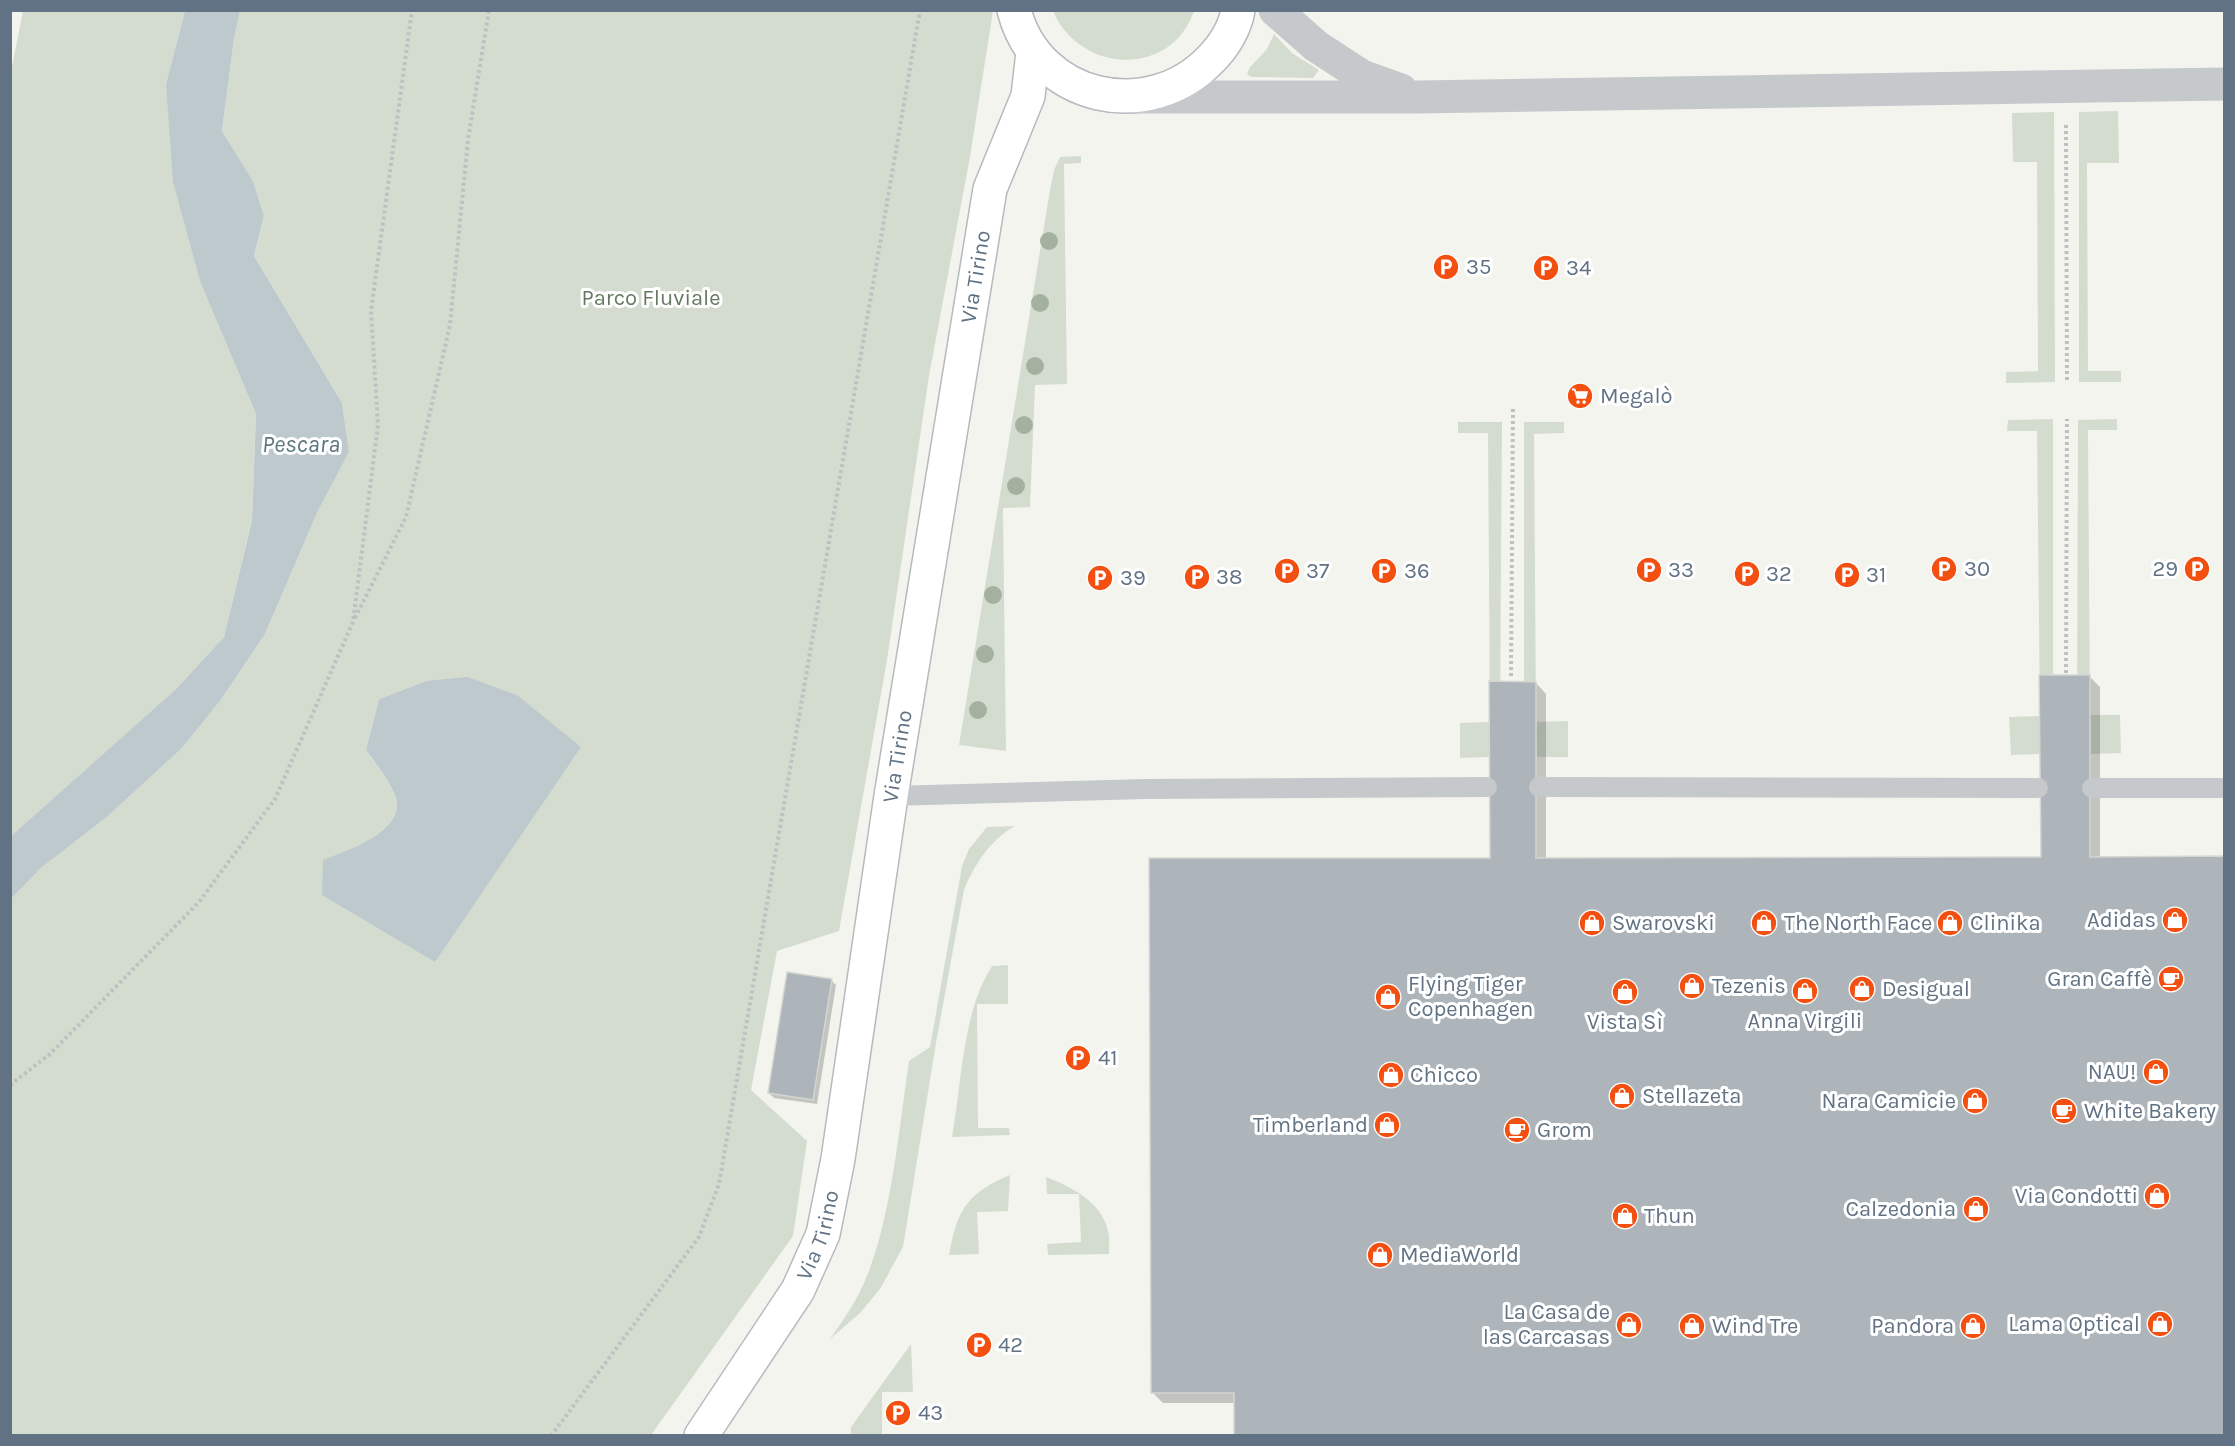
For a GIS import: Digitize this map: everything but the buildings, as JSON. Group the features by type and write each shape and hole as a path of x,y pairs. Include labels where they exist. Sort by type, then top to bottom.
{"street":[{"path":"1014,10 1017,25 1033,52 1062,79 1098,94 1138,97 1419,96 2224,84"},
{"path":"1138,97 1171,89 1200,71 1222,47 1238,10"},
{"path":"1275,10 1316,46 1362,76 1419,96"},
{"name":"Via Tirino","path":"701,1436 798,1290 823,1234 838,1159 891,796 990,189 1028,96 1033,52"}],"lane":[{"path":"891,796 1135,789 1487,787"},
{"path":"1539,787 2038,788"},
{"path":"2092,788 2224,788"}],"path":[{"path":"353,622 378,425 371,312 412,10"},
{"path":"10,1085 50,1054 206,893 275,799 353,622 406,517 450,325 468,140 489,10"},
{"path":"551,1436 699,1237 719,1184 920,10"},
{"path":"2066,85 2067,382"},
{"path":"1511,676 1513,406"},
{"path":"2066,673 2067,419"}],"green space":[{"path":"23,11 185,11 166,84 201,284 256,414 252,519 224,637 176,689 11,836 10,77"},
{"name":"Parco Fluviale","path":"240,11 993,11 970,157 929,376 887,660 839,931 777,951 751,1090 807,1141 793,1236 651,1435 11,1436 11,899 41,868 108,816 182,748 220,701 265,634 317,513 349,452 342,403 254,256 264,216 253,181 222,131","holes":["426,681 435,962 324,860 372,838 392,820 396,809 396,798 387,780 366,750 379,699"]},
{"path":"1053,11 1194,11 1182,33 1166,48 1146,57 1125,60 1103,56 1083,47 1066,32"},
{"path":"1274,34 1292,53 1319,70 1313,78 1251,77 1247,74 1250,67 1267,49"},
{"path":"2118,111 2119,163 2087,163 2088,371 2121,371 2121,382 2079,382 2079,112"},
{"path":"2054,112 2055,382 2006,383 2006,372 2038,371 2037,162 2013,162 2012,113"},
{"path":"1081,156 1081,163 1064,164 1067,384 1035,385 1030,507 1003,508 1006,751 959,745 1054,170 1060,157"},
{"path":"2053,419 2053,718 2041,754 2011,755 2009,717 2040,716 2037,431 2007,431 2008,420"},
{"path":"2117,419 2117,430 2088,430 2090,715 2120,715 2121,753 2090,754 2090,728 2077,718 2078,420"},
{"path":"1458,422 1502,422 1500,721 1490,757 1460,758 1460,723 1490,722 1488,433 1458,433"},
{"path":"1524,422 1564,422 1564,433 1534,434 1536,722 1568,721 1568,757 1537,757 1536,732 1524,722"},
{"path":"1015,826 991,845 973,871 964,890 936,1043 903,1247 880,1289 860,1313 830,1339 859,1293 876,1251 894,1170 909,1061 930,1047 962,866 969,849 987,827"},
{"path":"1008,965 1008,1004 977,1004 978,1128 1009,1128 1010,1135 952,1137 964,1048 975,1005 992,966"},
{"path":"1010,1175 1008,1211 977,1212 979,1254 949,1255 956,1226 966,1205 983,1189"},
{"path":"1046,1177 1075,1190 1099,1212 1108,1231 1109,1254 1048,1255 1047,1244 1081,1242 1079,1194 1047,1194"},
{"path":"911,1344 913,1392 882,1392 882,1434 851,1435 851,1427"}],"water":[{"name":"Pescara","path":"185,11 240,11 222,131 253,181 264,216 254,256 342,403 349,452 317,513 265,634 220,701 182,748 108,816 41,868 11,899 11,836 176,689 224,637 252,520 256,414 201,284 173,182 166,84"},
{"path":"467,677 517,695 581,747 435,962 322,895 323,860 372,838 392,820 396,810 396,798 391,787 366,750 379,699 426,681"}],"place":[{"name":"35","path":"1446,267"},
{"name":"34","path":"1546,268"},
{"name":"Megalò","path":"1580,396"},
{"name":"30","path":"1944,569"},
{"name":"29","path":"2197,569"},
{"name":"33","path":"1649,570"},
{"name":"37","path":"1287,571"},
{"name":"36","path":"1384,571"},
{"name":"32","path":"1747,574"},
{"name":"31","path":"1847,575"},
{"name":"38","path":"1197,577"},
{"name":"39","path":"1100,578"},
{"name":"Adidas","path":"2175,920"},
{"name":"Swarovski","path":"1592,923"},
{"name":"The North Face","path":"1764,923"},
{"name":"Clinika","path":"1950,923"},
{"name":"Gran Caffè","path":"2171,979"},
{"name":"Tezenis","path":"1692,986"},
{"name":"Desigual","path":"1862,989"},
{"name":"Anna Virgili","path":"1805,991"},
{"name":"Vista Sì","path":"1625,992"},
{"name":"Flying Tiger Copenhagen","path":"1388,997"},
{"name":"41","path":"1078,1058"},
{"name":"NAU!","path":"2156,1072"},
{"name":"Chicco","path":"1391,1075"},
{"name":"Stellazeta","path":"1622,1096"},
{"name":"Nara Camicie","path":"1975,1101"},
{"name":"White Bakery","path":"2064,1111"},
{"name":"Timberland","path":"1387,1125"},
{"name":"Grom","path":"1517,1130"},
{"name":"Via Condotti","path":"2157,1196"},
{"name":"Calzedonia","path":"1976,1209"},
{"name":"Thun","path":"1625,1216"},
{"name":"MediaWorld","path":"1380,1255"},
{"name":"Lama Optical","path":"2160,1324"},
{"name":"La Casa de las Carcasas","path":"1629,1325"},
{"name":"Wind Tre","path":"1692,1326"},
{"name":"Pandora","path":"1973,1326"},
{"name":"42","path":"979,1345"},
{"name":"43","path":"898,1413"}]}
